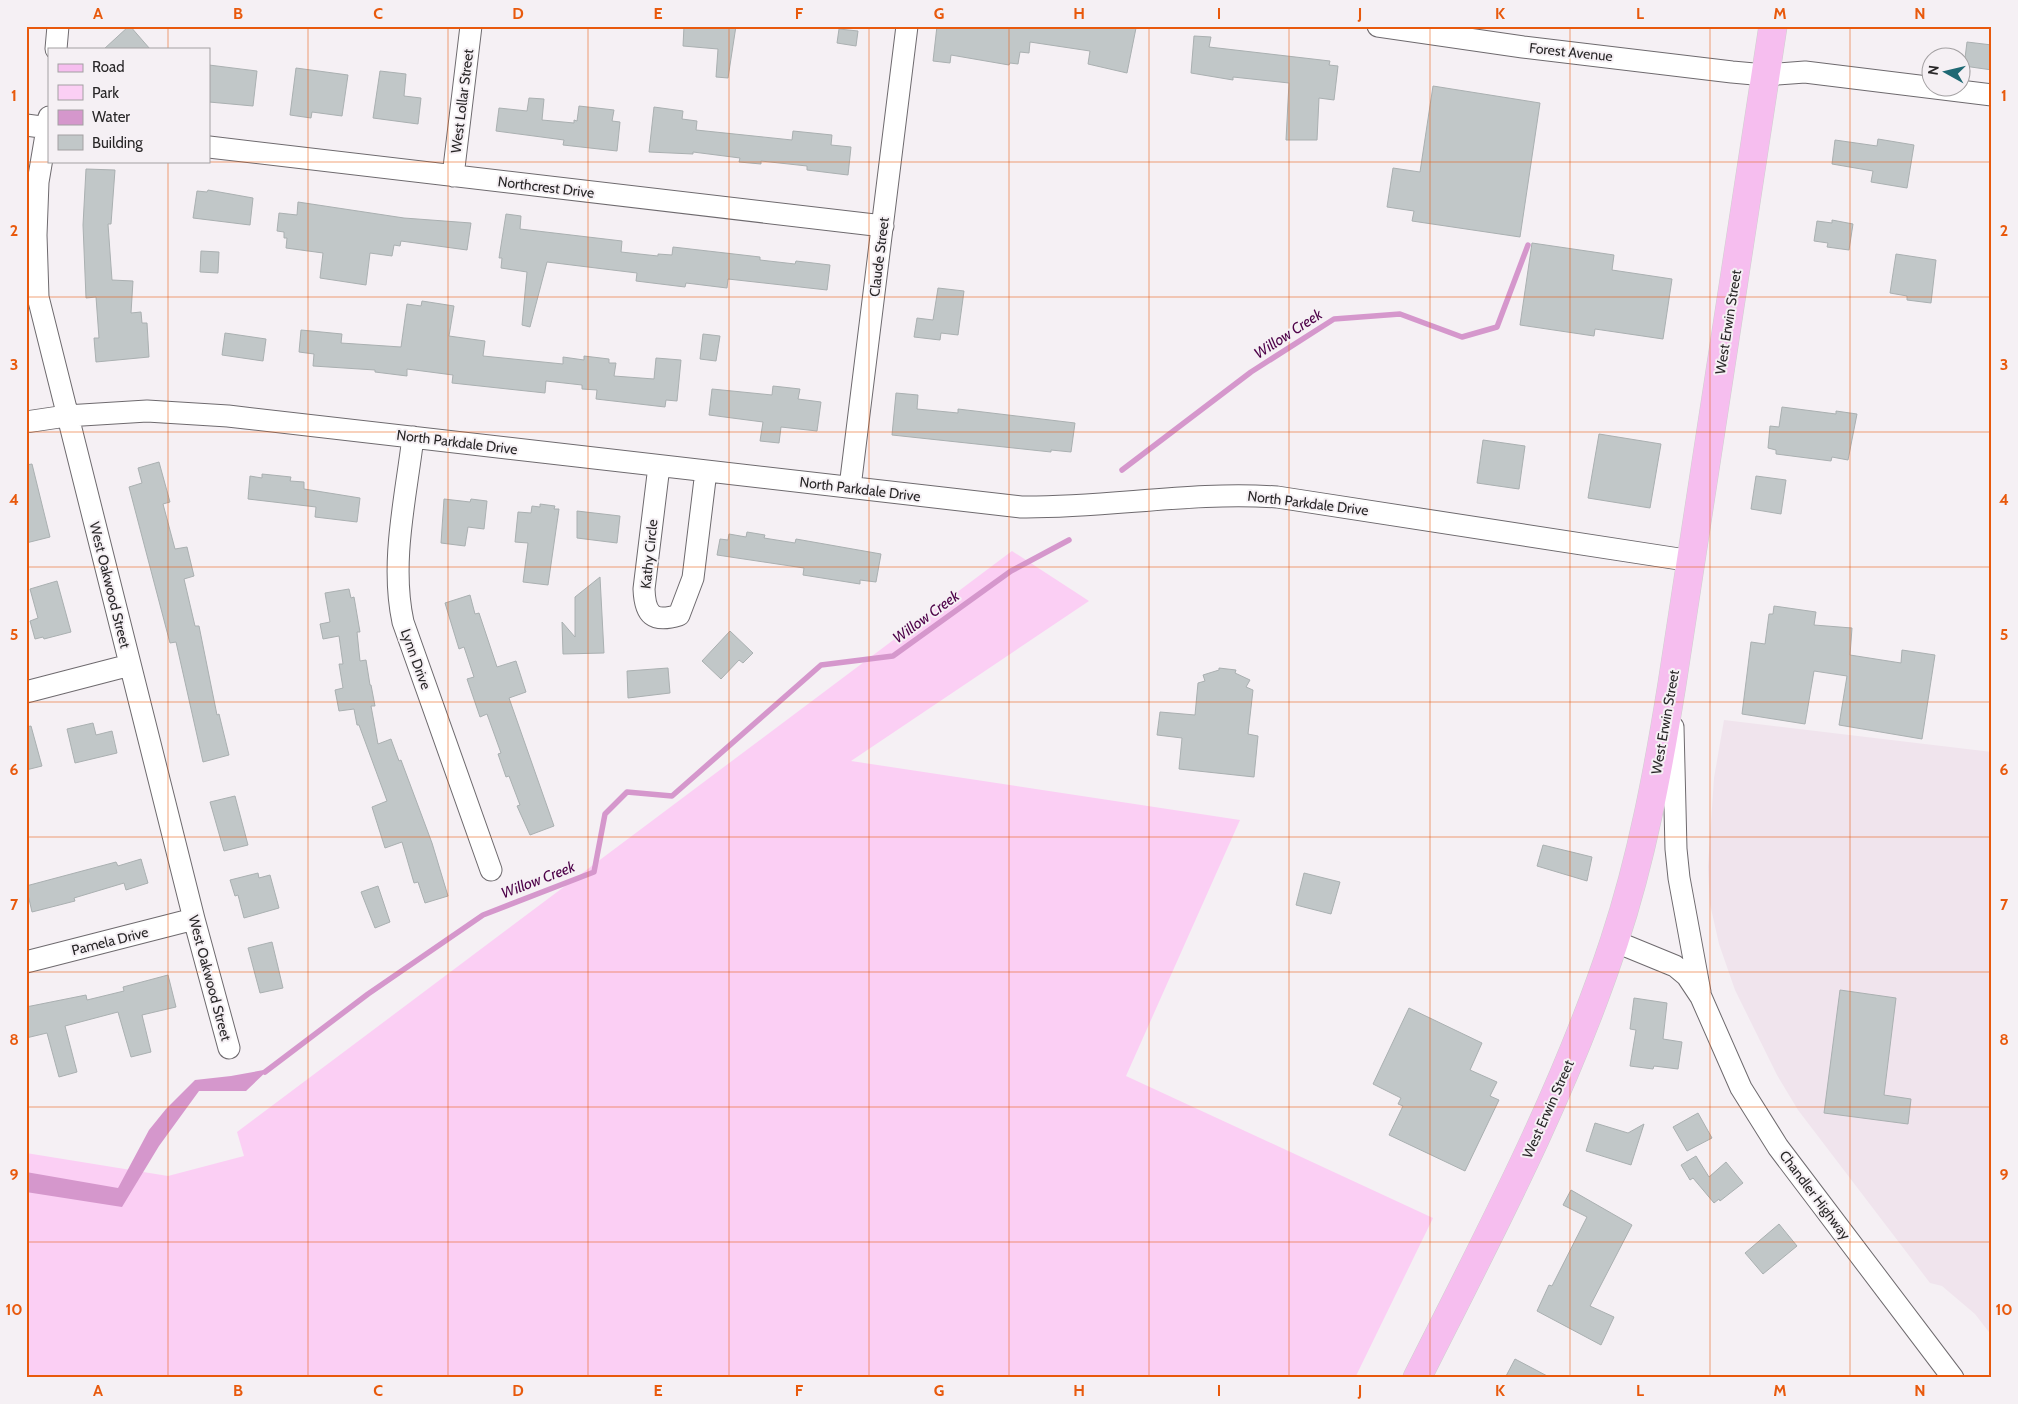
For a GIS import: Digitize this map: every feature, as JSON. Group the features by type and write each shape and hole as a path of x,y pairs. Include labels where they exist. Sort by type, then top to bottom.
{"main road":[{"name":"West Erwin Street","path":"1417,1378 1546,1118 1582,1029 1614,941 1644,829 1672,684 1692,561 1773,26"}],"street":[{"path":"56,48 58,26"},
{"name":"West Lollar Street","path":"453,176 470,26"},
{"name":"Claude Street","path":"850,487 884,226 907,26"},
{"name":"Forest Avenue","path":"1378,26 1523,47 1765,75 1805,72 1992,95"},
{"path":"26,125 48,124"},
{"name":"West Oakwood Street","path":"48,124 38,182 36,235 38,297 66,416 194,919 229,1048"},
{"name":"Northcrest Drive","path":"210,147 884,226"},
{"name":"North Parkdale Drive","path":"26,422 66,416 147,411 219,415 1021,507 1077,507 1230,495 1277,497 1692,561"},
{"name":"Lynn Drive","path":"413,437 399,552 397,591 403,622 491,870"},
{"name":"Kathy Circle","path":"659,466 644,589 644,606 650,614 666,619 679,615 693,578 706,471"},
{"path":"26,692 130,665"},
{"name":"Chandler Highway","path":"1672,684 1676,849 1682,905 1694,955 1701,997"},
{"name":"Pamela Drive","path":"26,962 194,919"},
{"name":"Chandler Highway","path":"1614,941 1675,966 1687,976 1701,997 1738,1082 1778,1146 1953,1378"}],"shaded area":[{"path":"1724,720 1992,752 1992,1336 1975,1314 1942,1286 1930,1283 1798,1110 1777,1075 1735,990 1719,944 1710,904 1708,867 1714,778"}],"green space":[{"path":"1012,551 1089,601 851,761 1240,820 1126,1076 1433,1218 1355,1378 26,1378 26,1153 168,1176 244,1156 237,1132"}],"water":[{"path":"269,1069 246,1091 199,1091 159,1146 122,1207 26,1192 26,1172 118,1188 149,1130 166,1109 195,1080"}],"building":[{"path":"129,26 149,48 105,48"},
{"path":"684,26 736,26 728,78 716,77 718,49 683,46"},
{"path":"937,26 1126,26 1136,28 1127,73 1088,64 1090,51 1030,42 1029,53 1020,52 1018,64 1010,63 1009,65 951,55 950,63 933,61"},
{"path":"839,29 858,31 856,46 837,43"},
{"path":"1194,36 1211,37 1209,47 1330,61 1329,65 1338,66 1334,100 1319,98 1317,140 1286,140 1289,83 1233,77 1233,80 1191,73"},
{"path":"1967,42 1992,45 1992,70 1970,67 1970,48 1966,48"},
{"path":"210,65 257,71 253,106 210,102"},
{"path":"296,68 348,75 342,116 312,112 311,118 290,115"},
{"path":"380,71 406,74 404,96 421,98 418,124 373,118"},
{"path":"1433,86 1540,103 1520,237 1412,221 1414,211 1387,207 1393,168 1420,172"},
{"path":"529,98 544,99 542,120 574,123 574,120 577,121 579,106 614,110 612,121 620,122 617,151 563,145 564,140 496,131 499,108 527,111"},
{"path":"654,107 683,111 682,119 697,121 696,130 792,140 793,131 832,135 831,145 851,147 848,175 807,170 807,166 761,161 761,164 739,162 740,158 693,152 693,154 649,152"},
{"path":"1878,139 1914,145 1907,188 1871,182 1873,171 1832,164 1835,140 1877,146"},
{"path":"86,169 115,170 111,224 108,224 112,280 133,281 131,313 141,312 142,323 147,323 149,357 96,362 94,338 99,338 96,297 86,298 83,225"},
{"path":"208,190 253,198 250,225 193,218 197,191 207,192"},
{"path":"298,202 404,218 471,223 467,250 401,241 400,246 394,245 392,256 370,253 366,285 320,278 323,253 286,248 287,238 284,238 284,232 277,231 279,213 297,215"},
{"path":"506,214 521,216 520,229 622,241 621,252 658,256 658,254 672,255 673,247 760,257 760,260 795,264 796,261 830,265 827,290 728,279 727,288 686,283 685,287 636,281 637,273 547,262 530,327 522,325 527,272 501,268 502,258 499,258"},
{"path":"1832,220 1853,224 1849,250 1827,247 1828,243 1814,241 1817,221 1832,223"},
{"path":"1532,243 1614,255 1612,270 1672,279 1663,339 1595,329 1594,336 1520,325"},
{"path":"201,251 219,252 218,273 200,272"},
{"path":"1896,254 1936,260 1931,303 1907,300 1907,296 1890,293"},
{"path":"938,288 964,291 958,335 941,333 940,340 914,337 917,318 933,320"},
{"path":"422,301 454,306 449,336 485,341 483,356 563,364 563,357 584,360 584,356 609,359 609,363 616,363 614,376 654,379 656,358 681,360 677,401 666,400 665,407 596,399 597,390 582,389 582,385 546,381 545,393 452,383 453,375 407,369 407,376 375,372 375,370 313,366 314,354 299,352 301,330 342,334 341,343 401,347 407,304 421,306"},
{"path":"225,333 266,339 263,361 222,355"},
{"path":"703,334 720,336 716,361 700,359"},
{"path":"773,386 800,389 798,399 821,402 817,431 781,427 779,443 760,441 763,422 709,415 712,389 772,395"},
{"path":"896,393 918,395 917,409 958,413 958,409 1075,423 1071,452 1051,450 1051,452 892,435"},
{"path":"1782,407 1836,414 1836,411 1857,414 1848,460 1832,457 1831,461 1776,454 1776,450 1768,448 1770,426 1779,427"},
{"path":"1599,434 1661,444 1650,508 1588,498"},
{"path":"1483,440 1525,446 1519,489 1477,483"},
{"path":"159,462 170,502 163,504 175,549 187,547 194,576 184,579 195,626 199,626 217,715 219,714 229,755 203,762 176,642 170,643 129,487 142,483 138,468"},
{"path":"32,464 50,537 26,543 26,465"},
{"path":"262,474 291,477 290,481 304,482 304,489 360,498 357,522 315,517 316,507 248,499 250,476 262,478"},
{"path":"1756,476 1786,480 1781,514 1751,509"},
{"path":"444,499 470,502 471,499 487,501 484,529 468,527 465,546 441,543"},
{"path":"540,504 555,506 554,509 559,509 548,585 523,582 528,543 515,542 518,512 531,513 532,506 540,507"},
{"path":"577,511 620,516 617,543 577,538"},
{"path":"747,532 765,535 764,538 795,543 796,539 881,554 876,582 860,580 860,584 803,575 804,568 717,555 720,539 728,540 729,534 746,537"},
{"path":"600,577 604,653 563,654 562,622 575,637 575,597"},
{"path":"57,581 71,632 44,639 43,637 35,639 30,621 38,618 30,589"},
{"path":"349,589 351,598 354,597 360,632 357,632 360,661 366,660 375,706 371,706 378,744 391,739 399,761 401,760 432,843 448,896 425,903 418,882 414,883 402,842 385,848 372,807 387,801 359,725 357,725 354,709 339,711 335,690 343,688 339,664 343,664 339,636 323,639 320,624 330,622 325,593"},
{"path":"470,595 475,614 479,613 497,667 516,661 526,692 509,698 554,826 530,835 517,806 520,805 509,776 506,777 498,754 501,753 487,714 480,717 467,679 474,677 464,647 459,649 445,603"},
{"path":"1774,606 1816,612 1814,625 1852,628 1850,655 1901,663 1902,650 1935,655 1922,739 1839,725 1847,676 1814,671 1805,724 1742,714 1751,642 1765,644 1769,614 1773,614"},
{"path":"730,631 753,653 743,663 739,660 721,679 702,661"},
{"path":"668,668 670,693 628,698 627,671"},
{"path":"1219,668 1236,670 1235,673 1250,680 1246,687 1253,690 1248,734 1258,736 1254,777 1179,769 1182,738 1157,735 1160,712 1195,715 1198,683 1205,681 1203,675 1219,670"},
{"path":"93,723 96,735 112,731 117,753 75,763 67,729"},
{"path":"31,726 42,766 26,770 26,727"},
{"path":"235,796 248,845 224,851 210,802"},
{"path":"1543,845 1592,857 1587,881 1537,866"},
{"path":"141,859 148,883 126,890 124,883 74,898 75,901 32,912 26,886 116,862 118,866"},
{"path":"258,873 259,878 270,875 279,908 244,918 238,895 235,896 230,880"},
{"path":"1304,873 1340,882 1331,914 1296,905"},
{"path":"378,886 390,922 375,928 361,892"},
{"path":"272,942 283,988 260,993 248,948"},
{"path":"168,975 176,1007 142,1015 151,1052 131,1057 118,1012 65,1026 77,1072 59,1077 47,1033 26,1038 26,1007 86,995 87,1000 124,991 123,987"},
{"path":"1840,990 1896,998 1884,1095 1911,1099 1908,1124 1824,1113"},
{"path":"1634,998 1667,1003 1663,1039 1682,1042 1678,1069 1654,1066 1653,1069 1630,1066 1636,1030 1630,1029"},
{"path":"1409,1008 1482,1043 1470,1070 1497,1082 1490,1096 1499,1100 1465,1171 1389,1135 1403,1106 1398,1104 1401,1098 1373,1084"},
{"path":"1698,1113 1712,1138 1687,1151 1673,1127"},
{"path":"1595,1123 1628,1133 1644,1124 1631,1165 1586,1151"},
{"path":"1696,1156 1709,1177 1726,1162 1743,1183 1720,1201 1719,1199 1714,1203 1693,1178 1690,1180 1681,1165"},
{"path":"1571,1190 1632,1225 1590,1306 1614,1317 1601,1345 1537,1311 1549,1285 1552,1286 1587,1217 1563,1205"},
{"path":"1779,1224 1797,1246 1763,1274 1745,1253"},
{"path":"1515,1359 1551,1378 1505,1378"}],"waterway":[{"name":"Willow Creek","path":"1122,470 1251,372 1334,319 1400,314 1462,337 1497,327 1528,245"},
{"name":"Willow Creek","path":"265,1072 368,994 483,915 594,872 605,814 627,792 672,796 821,665 893,656 1011,571 1069,540"}]}
